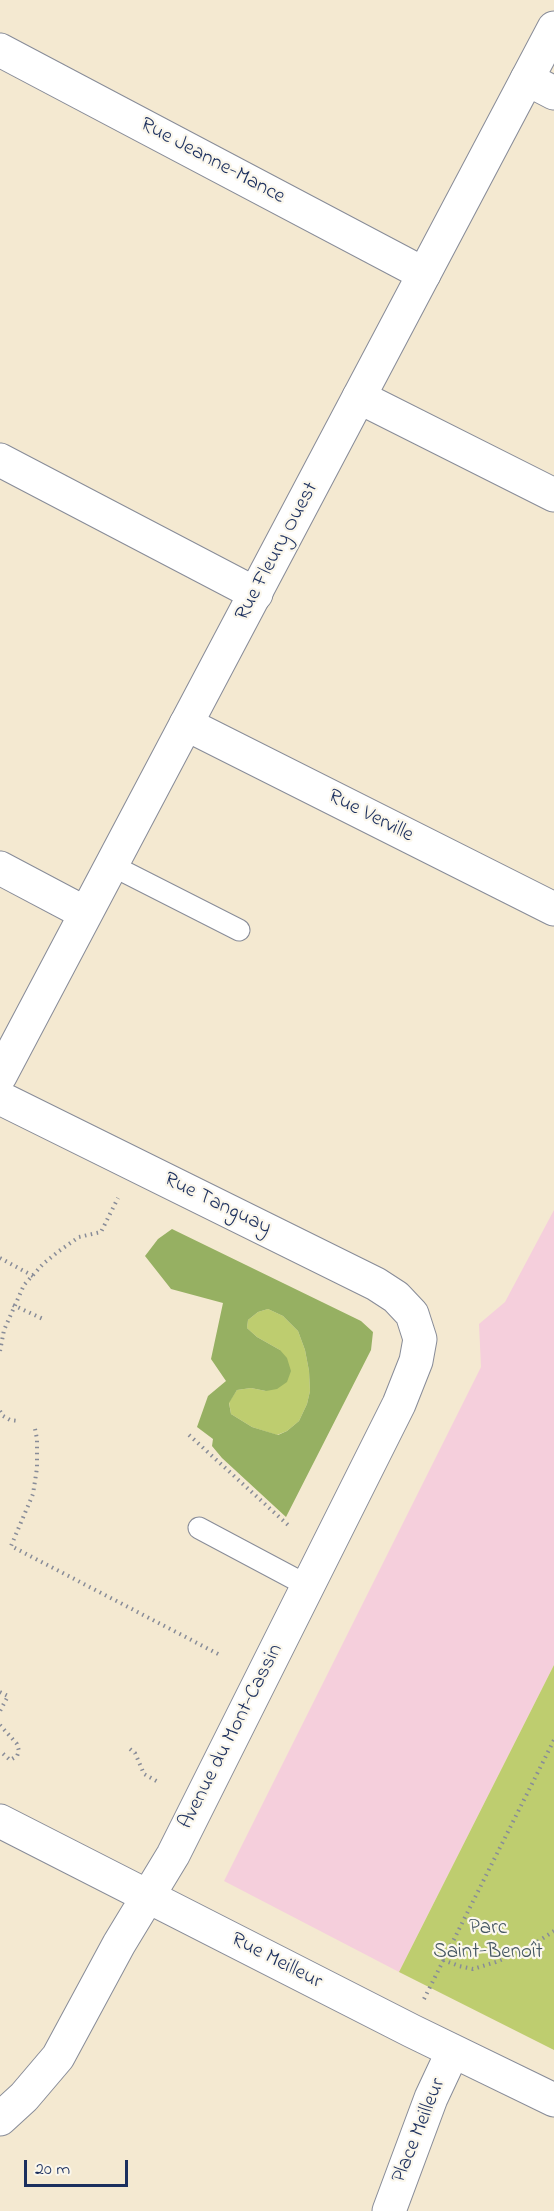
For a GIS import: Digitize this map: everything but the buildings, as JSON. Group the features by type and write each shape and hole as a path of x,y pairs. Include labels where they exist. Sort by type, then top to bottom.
{"street":[{"name":"Rue Fleury Ouest","path":"0,1076 423,274 540,86 554,28"},
{"name":"Rue Jeanne-Mance","path":"0,50 423,274"},
{"path":"359,397 554,495"},
{"path":"0,460 256,594"},
{"name":"Rue Verville","path":"186,724 554,909"},
{"path":"0,868 85,913"},
{"name":"Rue Tanguay","path":"0,1098 376,1284 405,1306 412,1314 418,1331"},
{"name":"Avenue du Mont-Cassin","path":"0,2119 24,2097 58,2056 119,1944 173,1855 407,1385 419,1350 418,1331"},
{"name":"Rue Meilleur","path":"0,1821 554,2100"},
{"name":"Place Meilleur","path":"389,2211 430,2098 453,2051"}],"lane":[{"path":"111,865 239,930"},
{"path":"199,1528 308,1586"}],"path":[{"path":"0,1351 1,1337 24,1285 51,1257 79,1237 101,1232 118,1198"},
{"path":"0,1258 33,1276"},
{"path":"14,1305 43,1319"},
{"path":"0,1411 10,1420 19,1421"},
{"path":"35,1429 38,1440 33,1494 11,1546 222,1656"},
{"path":"189,1435 288,1526"},
{"path":"0,1692 8,1696 0,1711"},
{"path":"0,1725 17,1744 19,1751 17,1756 10,1760 0,1751"},
{"path":"424,1999 554,1740"},
{"path":"130,1749 135,1753 144,1774 158,1782"},
{"path":"443,1960 473,1969 528,1948 554,1931"}],"shaded area":[{"path":"554,1210 554,1665 399,1972 224,1881 481,1367 479,1324 505,1302"}],"green space":[{"path":"172,1229 361,1321 373,1332 371,1350 286,1517 222,1458 212,1446 213,1439 197,1427 208,1396 226,1381 211,1359 223,1303 171,1289 145,1256 158,1239","holes":["268,1309 283,1316 298,1331 305,1350 310,1391 299,1421 278,1435 252,1427 231,1414 229,1403 237,1390 251,1388 266,1391 277,1389 287,1382 291,1371 287,1358 280,1350 257,1337 247,1328 248,1320 258,1312"]},
{"path":"268,1309 283,1316 298,1331 309,1371 310,1391 299,1421 287,1431 277,1435 252,1427 231,1414 229,1402 237,1390 251,1388 266,1391 280,1350 257,1337 247,1328 248,1320 258,1312"},
{"name":"Parc Saint-Benoît","path":"554,1665 554,2050 399,1972"}]}
